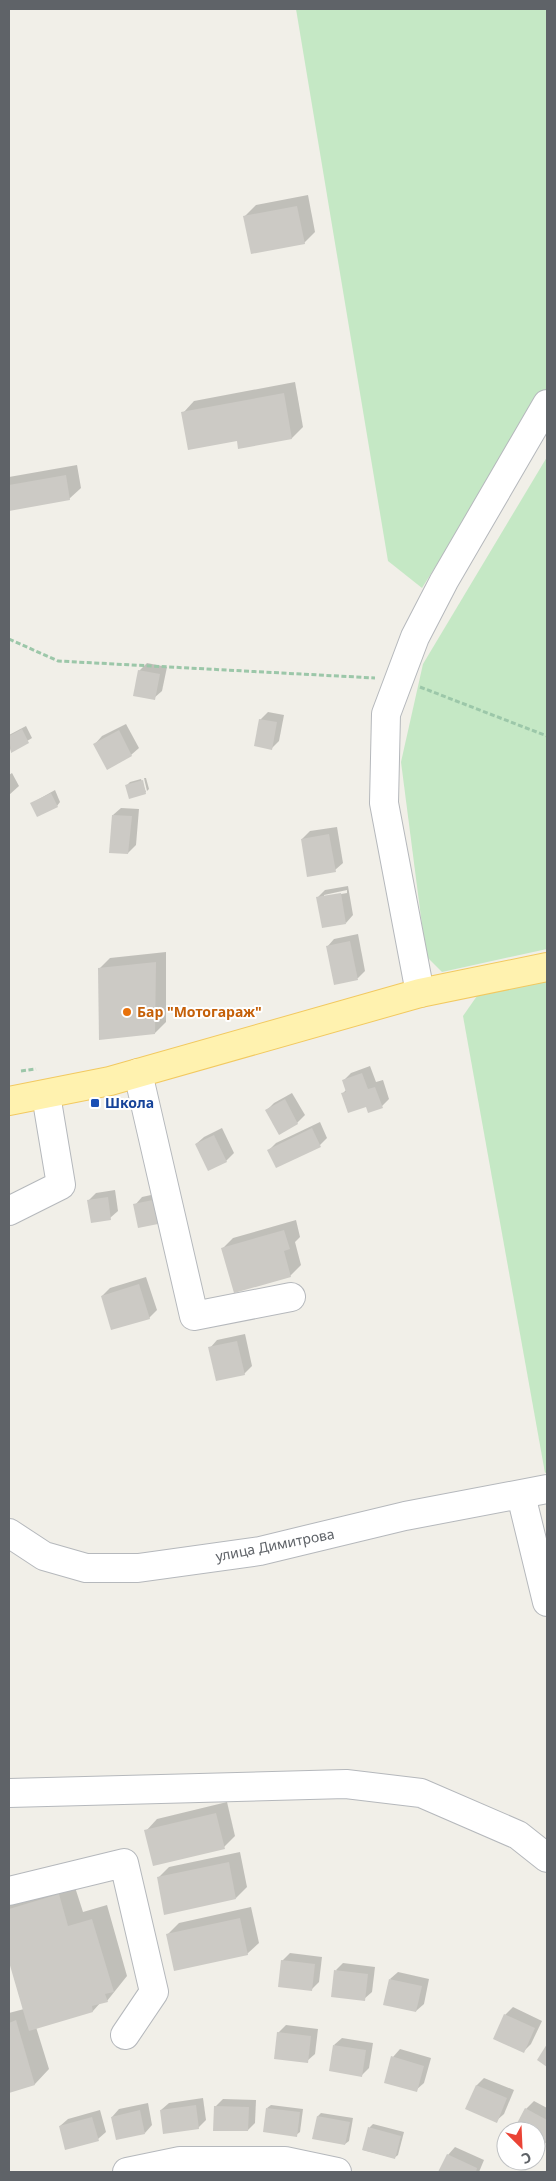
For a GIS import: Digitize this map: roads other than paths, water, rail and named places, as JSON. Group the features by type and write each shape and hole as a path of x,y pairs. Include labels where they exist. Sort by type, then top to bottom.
{"main road":[{"path":"9,1101 46,1095 138,1073 420,993 547,967"}],"street":[{"path":"420,993 384,803 386,714 415,637 444,581 547,404"},
{"path":"138,1073 194,1316 291,1297"},
{"path":"9,1211 61,1185 46,1095"},
{"name":"улица Димитрова","path":"9,1533 44,1556 86,1568 138,1568 260,1551 405,1516 547,1489"},
{"path":"521,1495 547,1602"},
{"path":"9,1793 346,1784 422,1793 518,1835 547,1858"},
{"path":"9,1891 124,1863 154,1992 125,2035"},
{"path":"127,2172 180,2161 285,2161 337,2172"}],"place":[{"name":"Бар \"Мотогараж\"","path":"127,1012"},
{"name":"Школа","path":"95,1103"}]}
